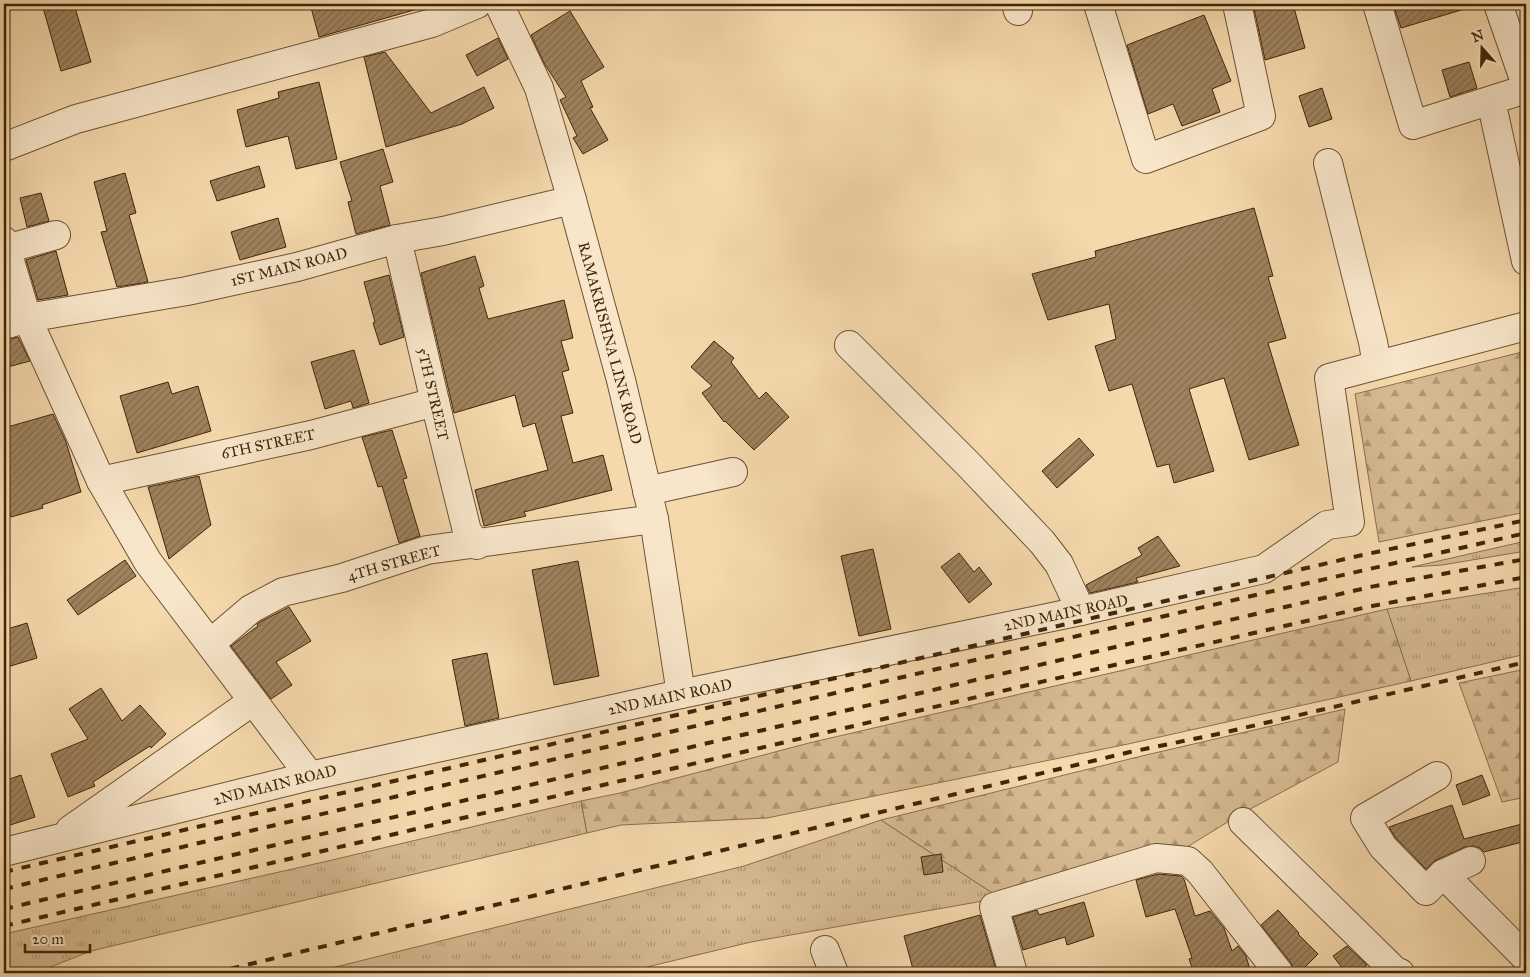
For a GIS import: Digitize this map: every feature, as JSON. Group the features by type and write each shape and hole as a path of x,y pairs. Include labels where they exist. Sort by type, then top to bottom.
{"street":[{"path":"4,147 76,119 432,23 477,4"},
{"name":"RAMAKRISHNA LINK ROAD","path":"499,4 539,88 621,380 654,520 681,694"},
{"path":"1098,4 1146,159 1261,116 1237,4"},
{"path":"1377,4 1412,125 1526,89"},
{"path":"1498,4 1526,85"},
{"path":"1494,114 1526,261"},
{"path":"1328,163 1373,342 1377,365 1526,326"},
{"name":"1ST MAIN ROAD","path":"15,322 186,291 297,267 397,239 443,231 572,200"},
{"path":"56,235 5,245 15,322 148,562 310,776"},
{"name":"5TH STREET","path":"397,239 467,531 477,545"},
{"path":"849,345 970,465 1042,542 1059,564 1081,611"},
{"name":"2ND MAIN ROAD","path":"4,852 310,776 681,694 1081,611 1264,569 1327,525 1350,522 1329,378 1377,365"},
{"name":"6TH STREET","path":"101,480 311,435 435,402"},
{"path":"647,491 733,472"},
{"name":"4TH STREET","path":"211,643 251,609 283,592 342,578 428,550 654,520"},
{"path":"58,838 253,701"},
{"path":"1437,776 1365,818 1383,848 1426,891 1443,874 1471,861"},
{"path":"1243,822 1394,972"},
{"path":"1013,973 994,907 1156,858 1188,861 1194,866 1279,973"},
{"path":"1443,874 1526,958"}],"green space":[{"path":"1526,351 1526,512 1379,542 1355,394"},
{"path":"1526,541 1526,551 1442,565 1412,567"},
{"path":"1526,587 1526,654 1411,681 1387,609"},
{"path":"1387,609 1411,681 1128,744 767,818 621,825 587,833 581,801 620,793 809,743"},
{"path":"1526,669 1526,797 1502,802 1459,683"},
{"path":"1345,709 1338,762 1239,815 1179,852 1000,898 881,820 1146,755"},
{"path":"581,801 587,833 91,951 35,973 4,973 4,934 328,861"},
{"path":"881,820 1000,898 751,942 622,973 311,973 744,866"}],"building":[{"path":"42,4 74,4 91,62 61,71"},
{"path":"310,4 428,4 428,6 319,37"},
{"path":"1253,4 1293,4 1305,48 1265,60"},
{"path":"1393,4 1467,4 1468,8 1401,28"},
{"path":"570,11 604,67 581,81 593,107 590,108 608,140 583,154 573,138 577,136 560,100 566,97 544,63 531,35"},
{"path":"1204,15 1231,81 1212,89 1220,112 1182,126 1173,104 1148,114 1127,45"},
{"path":"498,38 508,59 477,76 466,55"},
{"path":"385,52 431,113 484,87 494,108 462,124 386,147 364,57"},
{"path":"1469,62 1477,88 1450,97 1442,70"},
{"path":"319,82 337,159 296,169 288,136 246,147 237,110 279,98 278,92"},
{"path":"1322,88 1332,119 1309,127 1299,96"},
{"path":"383,149 393,182 380,186 390,225 356,234 348,202 352,201 340,162"},
{"path":"259,166 265,187 217,201 210,181"},
{"path":"125,173 136,213 129,215 148,282 117,287 101,232 107,231 94,182"},
{"path":"41,193 49,221 27,227 20,198"},
{"path":"1254,208 1273,276 1268,277 1286,338 1268,343 1299,445 1249,460 1224,378 1189,389 1214,471 1174,483 1169,464 1157,467 1132,384 1109,391 1095,346 1116,339 1109,304 1048,320 1032,274 1096,257 1095,251"},
{"path":"278,218 286,247 240,260 231,232"},
{"path":"56,251 68,295 38,300 26,260"},
{"path":"475,256 484,286 479,288 488,319 564,300 573,338 561,341 569,370 562,372 573,413 561,416 573,463 603,455 612,490 524,512 526,516 484,526 475,490 548,470 535,423 523,427 515,395 454,413 421,273"},
{"path":"389,275 404,337 380,345 364,282"},
{"path":"18,337 30,361 4,368 4,340"},
{"path":"714,341 734,358 731,362 759,399 766,392 789,417 754,450 724,422 702,393 712,386 691,367"},
{"path":"354,350 369,403 353,408 351,401 325,409 311,362"},
{"path":"168,382 172,394 198,386 211,431 137,453 120,396"},
{"path":"53,414 66,442 81,492 42,505 43,508 11,517 4,494 4,428"},
{"path":"392,430 407,478 403,479 420,536 399,543 382,486 378,487 362,437"},
{"path":"1079,438 1094,455 1057,488 1042,471"},
{"path":"199,476 211,525 169,559 148,487"},
{"path":"1158,536 1180,566 1136,578 1138,582 1090,593 1086,585 1142,555 1138,548"},
{"path":"873,549 891,629 859,636 841,556"},
{"path":"959,553 974,572 979,567 992,584 969,603 941,567"},
{"path":"125,560 136,576 78,615 67,600"},
{"path":"578,561 599,676 554,685 532,570"},
{"path":"289,607 311,641 276,662 292,685 271,699 231,646 258,626 257,624"},
{"path":"27,623 37,658 4,668 4,630"},
{"path":"487,653 499,718 465,726 452,660"},
{"path":"101,688 122,721 140,705 166,734 151,748 150,746 93,782 95,786 68,797 51,754 88,739 69,709"},
{"path":"21,775 35,817 4,827 4,781"},
{"path":"1482,775 1490,795 1463,805 1456,785"},
{"path":"1452,805 1464,839 1526,823 1526,841 1484,852 1480,848 1473,846 1465,847 1436,860 1426,869 1395,837 1389,827"},
{"path":"941,854 943,872 924,875 921,857"},
{"path":"1158,874 1181,876 1184,879 1195,916 1210,911 1224,928 1232,951 1238,946 1246,956 1251,973 1194,973 1189,959 1192,958 1175,909 1146,917 1136,880"},
{"path":"1084,902 1094,936 1067,945 1065,937 1023,950 1013,917 1037,910 1039,915"},
{"path":"1278,910 1318,954 1299,973 1294,970 1291,963 1261,925"},
{"path":"980,915 997,973 914,973 904,936"},
{"path":"1347,946 1367,965 1356,973 1346,973 1333,956"}],"railway":[{"path":"4,872 1358,556 1526,520"},
{"path":"4,889 1060,640 1526,533"},
{"path":"4,909 1370,587 1526,559"},
{"path":"4,926 1367,607 1526,577"},
{"path":"213,973 1130,752 1218,734 1526,662"}]}
